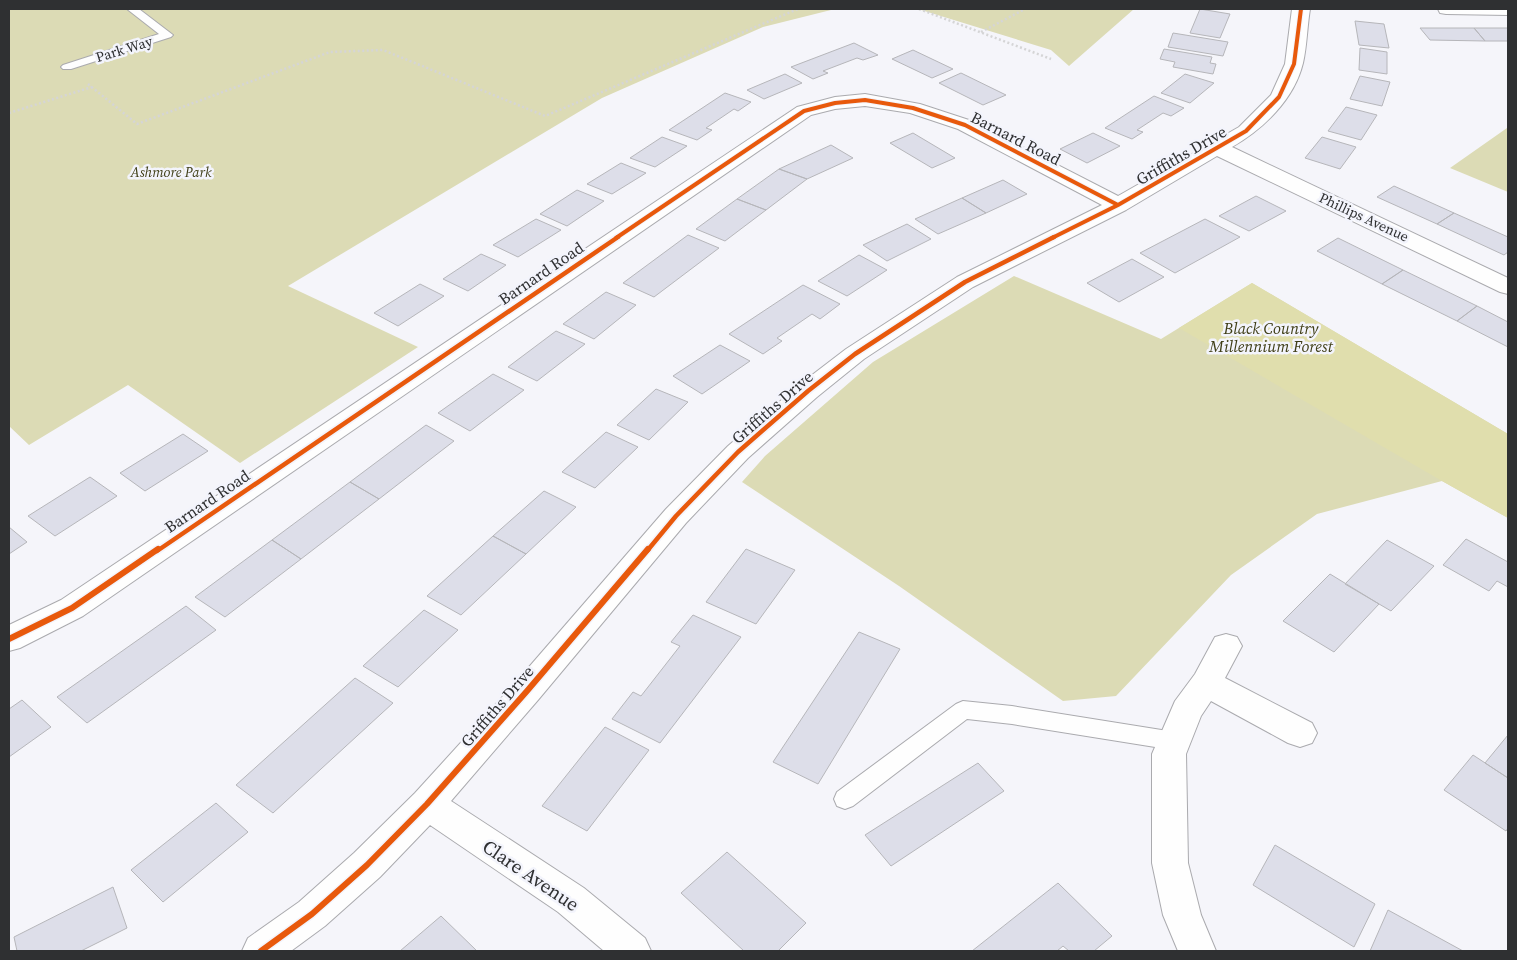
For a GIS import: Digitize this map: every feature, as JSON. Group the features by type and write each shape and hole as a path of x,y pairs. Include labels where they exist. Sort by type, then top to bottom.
{"street":[{"name":"Griffiths Drive","path":"261,951 312,914 367,865 427,804 527,691 676,516 738,452 808,391 855,354 965,282 1118,205 1246,131 1279,97 1294,64 1301,9"},
{"path":"1446,9 1508,10"},
{"name":"Barnard Road","path":"9,639 72,608 804,110 835,103 865,100 914,108 965,125 1118,205"},
{"name":"Phillips Avenue","path":"1219,148 1508,287"},
{"path":"1197,951 1182,915 1170,863 1168,754 1187,710 1206,683 1226,646"},
{"path":"1206,683 1300,733"},
{"name":"Clare Avenue","path":"427,804 571,900 632,951"}],"lane":[{"name":"Park Way","path":"67,66 167,35 132,9"},
{"path":"844,799 964,710 1012,714 1174,741"}],"path":[{"path":"67,66 137,124 330,52 382,50 546,116 798,9"},
{"path":"919,9 1051,59"},
{"path":"980,32 1025,9"},
{"path":"9,113 93,87"}],"green space":[{"name":"Ashmore Park","path":"9,9 835,9 763,27 602,98 288,286 418,347 240,463 128,385 29,445 9,426"},
{"path":"918,9 1134,9 1069,66 1051,50"},
{"path":"1507,128 1508,192 1450,168"},
{"path":"1014,276 1161,339 1252,283 1508,434 1508,518 1442,481 1317,514 1231,575 1116,696 1063,701 899,586 742,482 765,456 873,362"},
{"name":"Black Country Millennium Forest","path":"1252,283 1508,434 1508,518 1179,328"}],"building":[{"path":"1200,9 1230,14 1220,38 1190,33"},
{"path":"1355,21 1384,24 1389,48 1359,45"},
{"path":"1420,28 1474,28 1485,41 1430,40"},
{"path":"1474,28 1508,28 1508,41 1485,41"},
{"path":"1173,33 1228,42 1223,56 1168,47"},
{"path":"854,43 878,55 863,60 857,58 823,71 828,73 813,79 791,67"},
{"path":"1360,48 1387,52 1387,74 1359,70"},
{"path":"1164,49 1212,57 1210,63 1216,64 1213,74 1173,67 1175,62 1160,59"},
{"path":"913,50 953,69 932,78 892,59"},
{"path":"961,73 1006,95 983,105 939,83"},
{"path":"785,74 802,83 764,99 747,90"},
{"path":"1185,74 1214,83 1190,103 1161,93"},
{"path":"1360,76 1390,82 1382,106 1350,99"},
{"path":"725,93 751,102 738,111 734,109 706,128 712,130 697,140 669,130"},
{"path":"1154,96 1184,108 1171,116 1163,113 1137,130 1143,132 1132,139 1105,128"},
{"path":"1346,107 1377,115 1361,140 1328,131"},
{"path":"913,133 955,158 932,168 890,143"},
{"path":"1093,133 1120,146 1087,163 1060,149"},
{"path":"662,137 687,146 655,167 630,158"},
{"path":"1322,137 1356,147 1340,169 1305,158"},
{"path":"831,145 853,158 807,179 779,169"},
{"path":"621,163 646,173 612,194 587,184"},
{"path":"779,169 807,179 766,210 737,199"},
{"path":"1003,180 1027,194 986,213 962,198"},
{"path":"1394,186 1454,213 1437,224 1377,197"},
{"path":"577,190 604,201 567,226 540,214"},
{"path":"1256,196 1286,211 1249,231 1219,216"},
{"path":"962,198 986,213 938,234 915,219"},
{"path":"737,199 766,210 725,241 696,229"},
{"path":"1454,213 1508,237 1508,252 1504,255 1437,224"},
{"path":"536,219 561,230 518,257 493,245"},
{"path":"1205,219 1240,237 1175,273 1140,253"},
{"path":"907,224 931,239 887,261 863,245"},
{"path":"688,235 719,248 654,297 623,283"},
{"path":"1338,238 1403,270 1382,284 1317,251"},
{"path":"481,254 506,265 468,291 443,279"},
{"path":"859,255 887,270 847,296 818,281"},
{"path":"1132,259 1164,277 1119,302 1087,283"},
{"path":"1403,270 1477,306 1457,321 1382,284"},
{"path":"420,284 444,296 398,326 374,313"},
{"path":"803,285 840,304 820,319 812,314 777,338 782,341 763,354 729,334"},
{"path":"606,292 636,305 594,339 563,324"},
{"path":"1477,306 1508,322 1508,347 1457,321"},
{"path":"556,331 585,344 537,381 508,367"},
{"path":"720,345 750,361 702,394 673,376"},
{"path":"493,374 524,390 470,431 438,413"},
{"path":"656,389 688,402 649,440 617,425"},
{"path":"426,425 454,441 379,499 350,482"},
{"path":"606,432 638,447 595,488 562,472"},
{"path":"183,434 208,451 145,491 120,473"},
{"path":"90,477 117,496 55,536 28,516"},
{"path":"350,482 379,499 301,559 272,540"},
{"path":"544,491 576,507 526,554 493,536"},
{"path":"9,527 27,542 9,554"},
{"path":"493,536 526,554 461,615 427,596"},
{"path":"1466,539 1508,562 1508,587 1497,581 1489,591 1443,565"},
{"path":"272,540 301,559 225,617 195,597"},
{"path":"1387,540 1434,566 1391,611 1345,584"},
{"path":"746,549 795,570 756,624 706,602"},
{"path":"1330,574 1379,604 1334,652 1283,621"},
{"path":"186,606 216,630 87,723 57,697"},
{"path":"424,610 458,630 398,687 363,666"},
{"path":"693,615 741,637 660,743 612,719 633,692 641,696 680,646 671,642"},
{"path":"859,632 900,649 818,784 773,762"},
{"path":"355,678 393,703 273,813 236,785"},
{"path":"22,700 51,727 9,757 9,709"},
{"path":"605,727 649,750 587,831 542,806"},
{"path":"1508,735 1508,778 1485,763"},
{"path":"1473,755 1508,778 1508,828 1506,831 1444,790"},
{"path":"978,763 1004,791 891,866 865,835"},
{"path":"216,803 248,832 163,902 131,870"},
{"path":"1275,845 1375,904 1354,947 1253,885"},
{"path":"727,852 806,923 778,951 744,951 681,893"},
{"path":"1058,883 1112,936 1094,951 1069,951 1063,946 1057,951 972,951"},
{"path":"113,887 127,928 81,951 17,951 14,937"},
{"path":"1388,910 1463,951 1370,951"},
{"path":"441,916 477,951 400,951"}],"cycle path":[{"path":"261,951 312,914 367,865 427,804 527,691 676,516 738,452 808,391 855,354 965,282 1118,205 1246,131 1279,97 1294,64 1301,9"},
{"path":"9,639 72,608 804,111 835,103 865,100 913,108 965,125 1118,205"}]}
